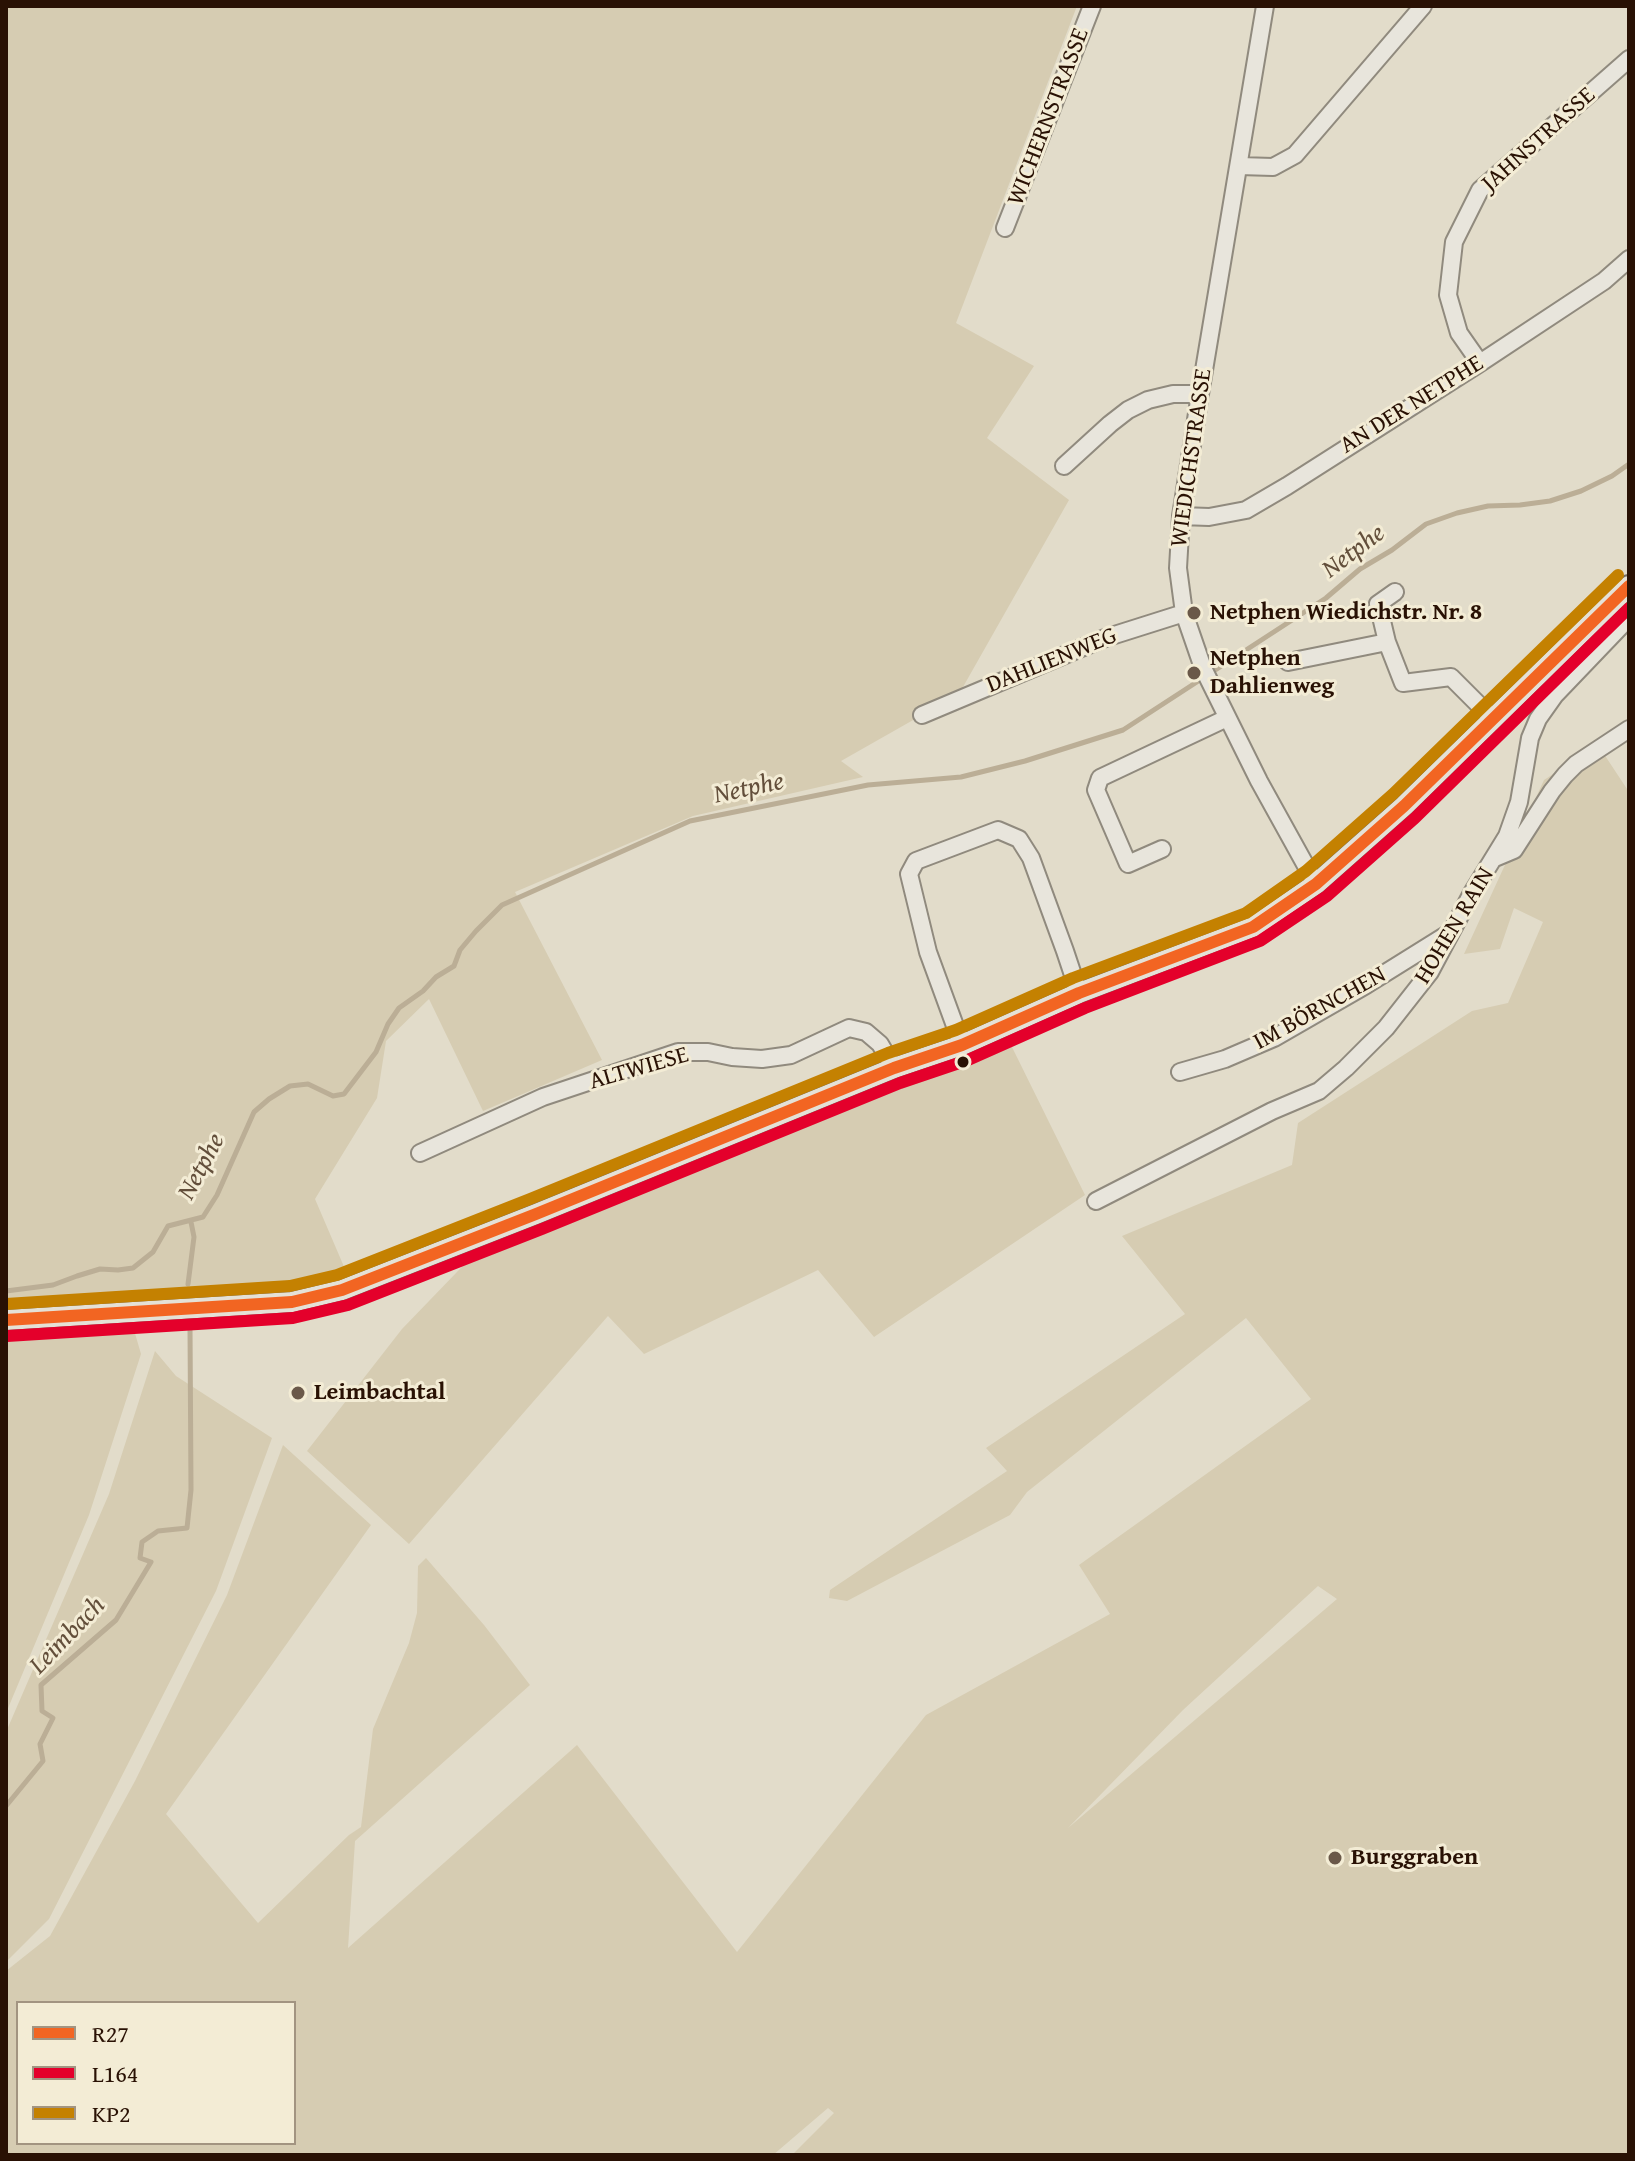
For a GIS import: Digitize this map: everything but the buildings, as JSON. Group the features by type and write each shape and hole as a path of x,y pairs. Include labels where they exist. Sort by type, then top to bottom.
{"main road":[{"path":"6,1320 292,1302 342,1290 894,1068 962,1045 1079,993 1253,927 1316,884 1404,806 1629,586"}],"street":[{"name":"WICHERNSTRASSE","path":"1005,228 1092,6"},
{"name":"WIEDICHSTRASSE","path":"1265,6 1181,516 1178,568 1184,613 1203,668 1288,836 1316,884"},
{"path":"1239,166 1273,167 1295,155 1423,6"},
{"name":"JAHNSTRASSE","path":"1480,363 1459,333 1448,295 1454,242 1480,190 1629,59"},
{"name":"AN DER NETPHE","path":"1181,516 1209,517 1246,510 1480,363 1604,281 1629,259"},
{"path":"1064,466 1128,410 1148,400 1173,394 1200,394"},
{"path":"1395,592 1378,604 1387,642 1403,683 1451,677 1493,719"},
{"name":"HOHEN RAIN","path":"1096,1201 1272,1111 1319,1091 1386,1028 1419,988 1507,836 1519,802 1530,738 1538,719 1555,695 1621,626 1629,611"},
{"name":"DAHLIENWEG","path":"922,715 1105,638 1184,613"},
{"path":"1288,662 1387,642"},
{"path":"1162,849 1128,864 1096,790 1100,778 1227,718"},
{"path":"1495,858 1514,850 1552,791 1576,764 1629,729"},
{"path":"962,1045 928,952 909,874 916,861 998,830 1019,839 1031,858 1079,993"},
{"name":"IM BÖRNCHEN","path":"1180,1072 1225,1059 1274,1038 1453,931"},
{"name":"ALTWIESE","path":"420,1153 543,1097 678,1052 708,1052 762,1059 791,1055 849,1028 866,1032 880,1044 894,1068"}],"shaded area":[{"path":"6,6 1077,6 956,323 1034,366 987,438 1069,500 959,694 841,761 863,777 693,816 515,892 602,1060 483,1111 429,999 386,1041 377,1098 315,1199 345,1269 299,1288 186,1300 6,1309"},
{"path":"1598,745 1629,792 1629,2155 792,2155 834,2113 828,2108 773,2155 6,2155 6,1971 50,1936 135,1781 227,1595 283,1445 371,1525 166,1814 258,1923 361,1827 373,1729 409,1643 417,1613 418,1566 426,1558 484,1625 530,1685 355,1841 348,1948 577,1745 737,1952 926,1715 1110,1614 1079,1565 1311,1399 1246,1318 1027,1492 1010,1515 847,1601 829,1598 830,1590 1007,1471 986,1448 1185,1314 1122,1236 1292,1165 1298,1123 1472,1011 1508,1003 1543,922 1514,908 1500,949 1464,954 1544,780","holes":["1318,1586 1337,1599 1068,1828 1183,1710"]},
{"path":"1009,1041 1085,1195 874,1337 818,1270 644,1354 608,1316 409,1544 307,1451 402,1329 483,1245"},
{"path":"132,1323 141,1354 89,1515 6,1713 6,1329"},
{"path":"155,1351 176,1376 272,1438 216,1591 49,1919 6,1962 6,1732 109,1494"}],"waterway":[{"name":"Netphe","path":"6,1291 53,1285 100,1269 133,1268 153,1252 168,1226 203,1217 217,1195 254,1112 290,1086 308,1084 333,1096 344,1094 376,1052 399,1008 454,966 460,950 502,905 690,821 868,785 961,777 1025,761 1123,730 1326,598 1360,569 1426,524 1488,506 1550,501 1581,491 1629,464"},
{"name":"Leimbach","path":"188,1284 194,1237 191,1222"},
{"name":"Leimbach","path":"6,1806 43,1761 40,1744 53,1718 42,1711 41,1685 116,1620 151,1562 140,1558 142,1542 158,1531 187,1528 191,1490 190,1327"}],"transit line":[{"name":"KP2","path":"6,1304 290,1286 337,1275 888,1053 956,1030 1073,978 1246,913 1306,871 1393,794 1618,575"},
{"name":"R27","path":"6,1320 292,1302 342,1290 894,1068 962,1045 1079,993 1253,927 1316,884 1404,806 1629,586"},
{"name":"L164","path":"7,1336 293,1318 348,1305 900,1083 968,1060 1085,1008 1260,941 1327,896 1415,818 1629,608"}],"place":[{"name":"Netphen Wiedichstr. Nr. 8","path":"1194,613"},
{"name":"Netphen Dahlienweg","path":"1194,673"},
{"name":"Leimbachtal","path":"298,1393"},
{"name":"Burggraben","path":"1335,1858"}]}
